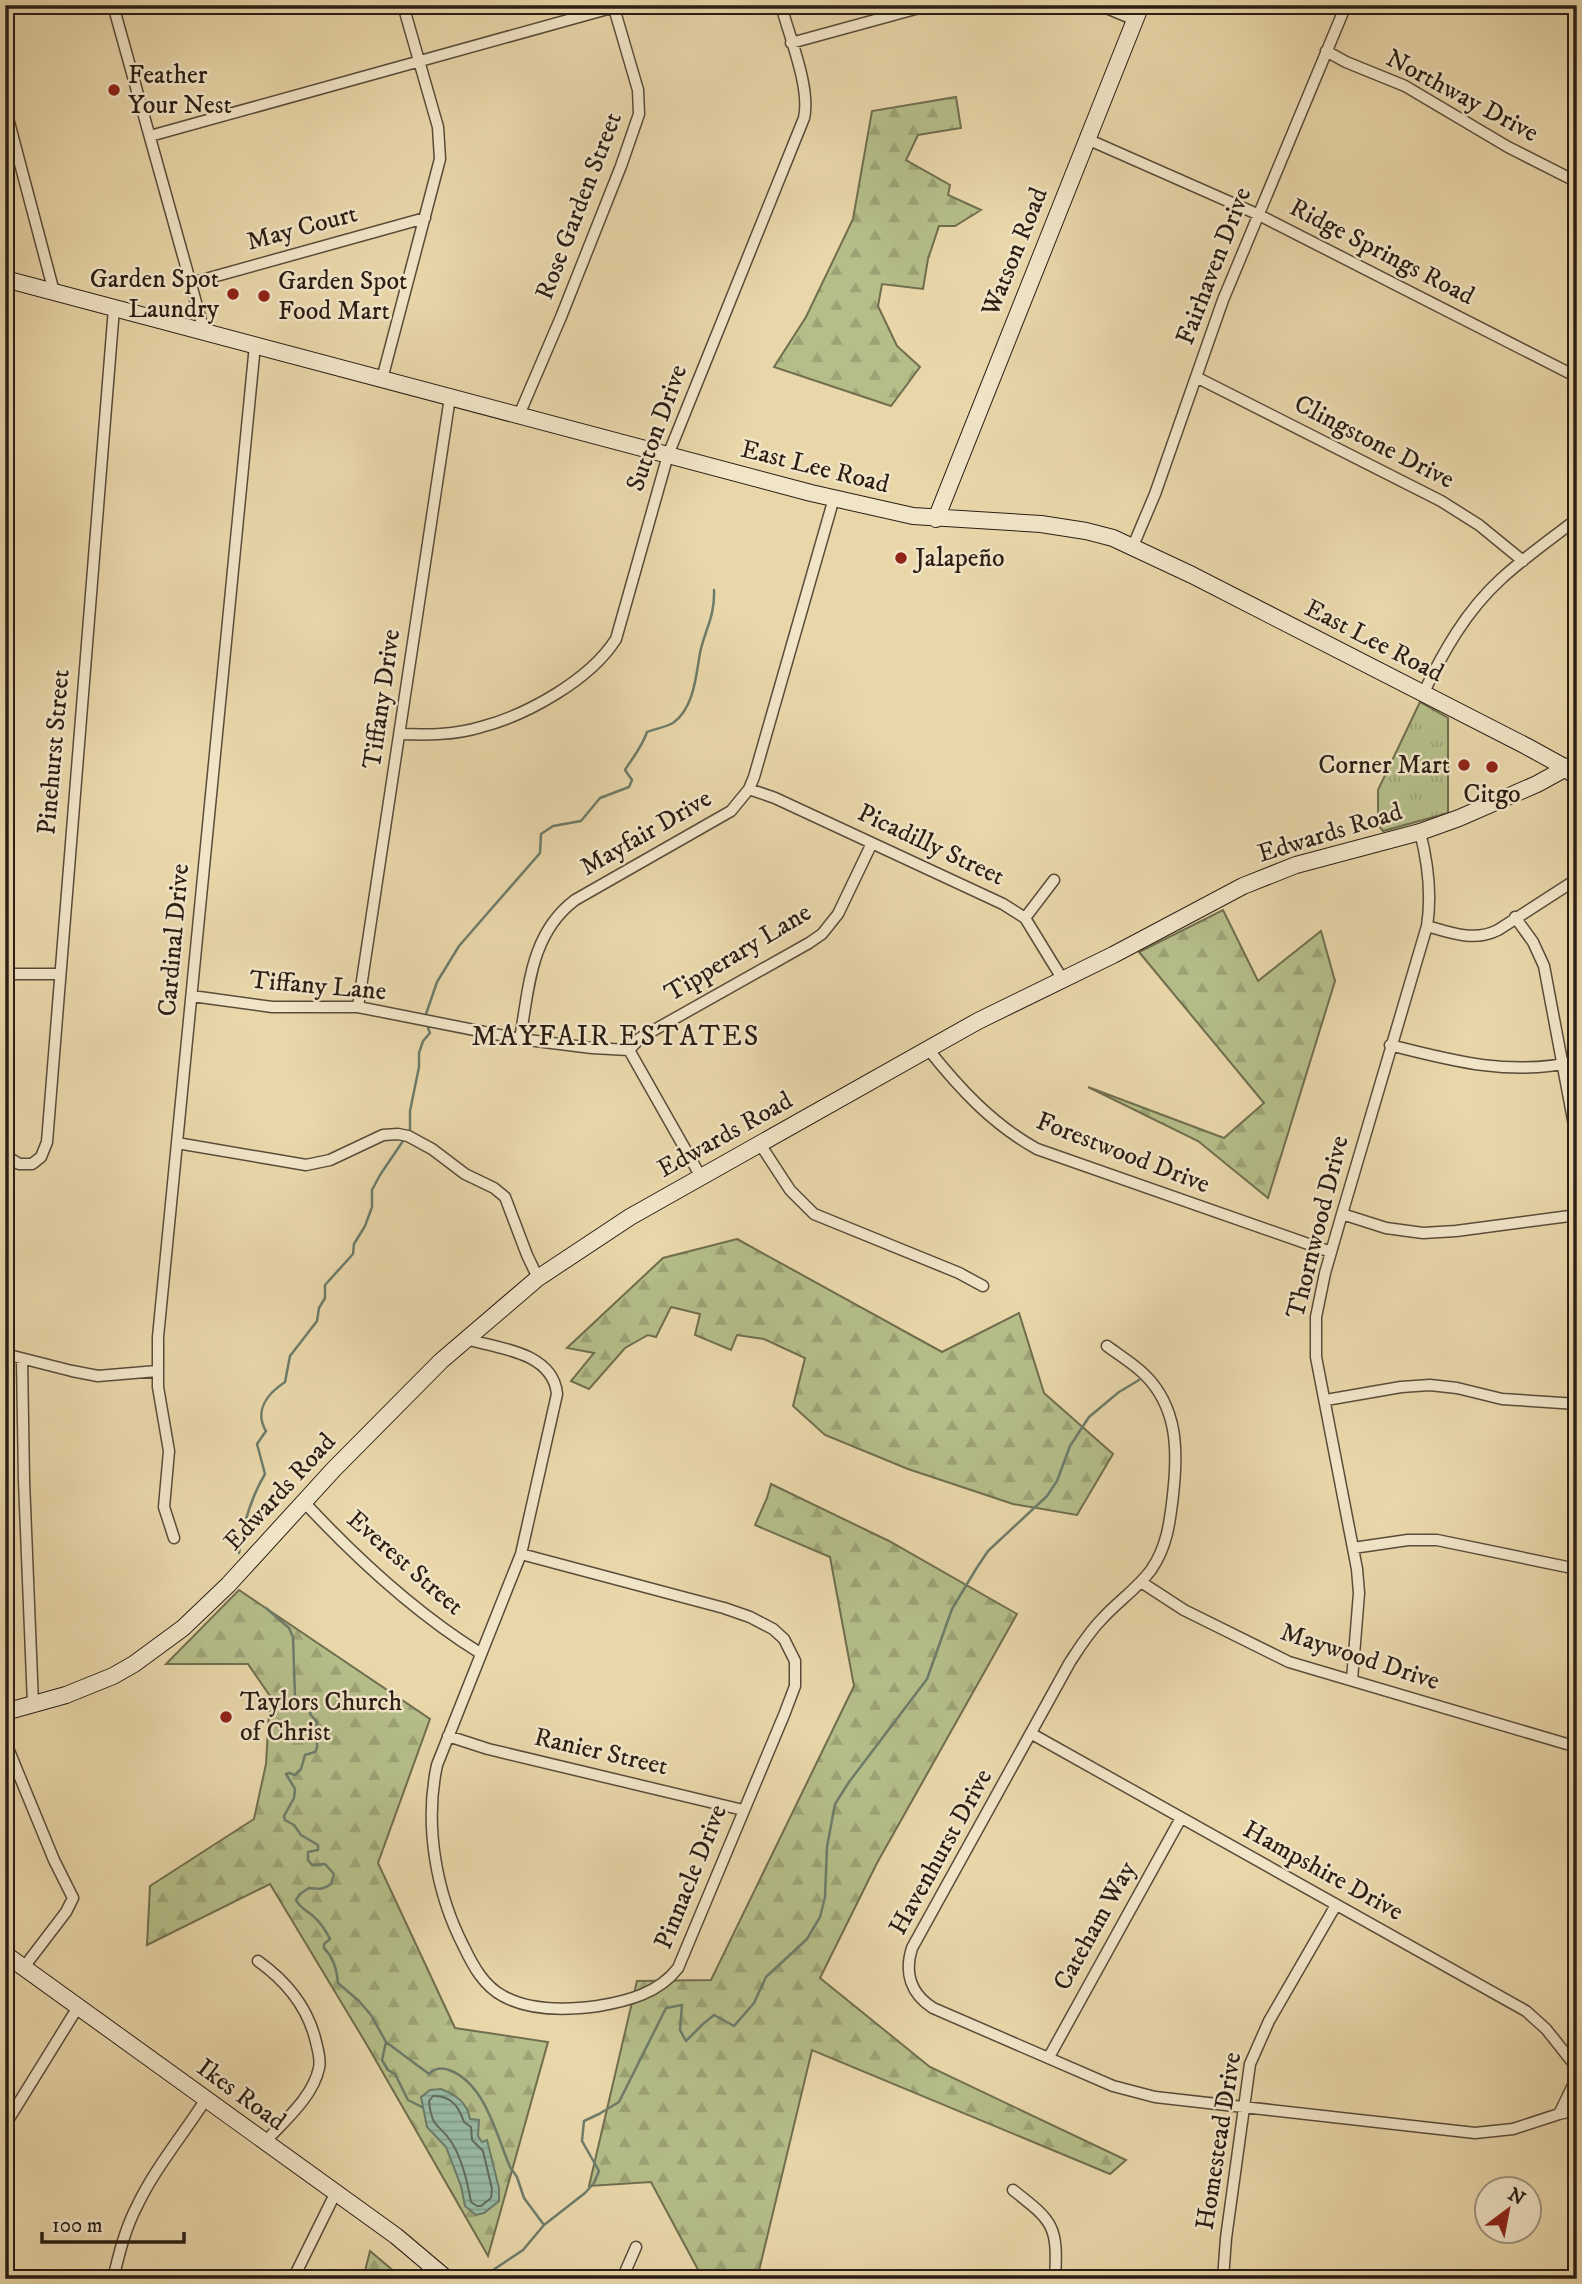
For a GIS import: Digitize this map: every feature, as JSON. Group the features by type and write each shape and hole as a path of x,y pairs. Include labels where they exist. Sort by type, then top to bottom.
{"street":[{"path":"113,5 204,331"},
{"path":"382,379 438,173 440,148 438,127 403,5"},
{"name":"Sutton Drive","path":"400,734 457,733 505,719 564,688 606,652 616,639 668,454 804,118 807,100 781,5"},
{"path":"791,43 930,5"},
{"path":"1099,5 1138,13"},
{"name":"Fairhaven Drive","path":"1133,546 1223,300 1346,5"},
{"path":"149,136 618,6"},
{"name":"Rose Garden Street","path":"519,415 621,166 639,114 638,90 618,6"},
{"name":"Watson Road","path":"936,519 1138,13"},
{"name":"Northway Drive","path":"1326,51 1415,92 1508,147 1577,182"},
{"path":"5,107 54,292"},
{"name":"Ridge Springs Road","path":"1087,139 1257,214 1577,377"},
{"name":"May Court","path":"191,283 425,218"},
{"name":"East Lee Road","path":"5,279 897,513 936,519 1064,527 1113,538 1573,769"},
{"name":"Pinehurst Street","path":"5,1155 19,1164 27,1165 39,1160 46,1149 114,307"},
{"name":"Cardinal Drive","path":"174,1538 164,1507 169,1451 157,1371 158,1337 256,345"},
{"name":"Clingstone Drive","path":"1196,377 1441,501 1479,525 1524,561"},
{"name":"Tiffany Drive","path":"358,1007 450,397"},
{"name":"Mayfair Drive","path":"520,1038 535,957 545,933 560,913 575,900 731,811 749,789 834,498"},
{"path":"1423,694 1458,630 1486,594 1577,519"},
{"name":"Edwards Road","path":"5,1712 94,1684 134,1664 160,1646 203,1610 402,1399 465,1339 538,1278 630,1217 978,1021 1268,874 1296,864 1420,832 1573,769"},
{"name":"Picadilly Street","path":"749,789 775,798 1003,904 1025,918 1063,979"},
{"name":"Thornwood Drive","path":"1352,1680 1359,1593 1353,1548 1316,1357 1315,1335 1319,1300 1331,1252 1427,926 1430,885 1420,832"},
{"name":"Tipperary Lane","path":"629,1050 640,1038 822,934 838,914 872,843"},
{"path":"1427,926 1478,937 1498,930 1577,879"},
{"path":"1025,918 1055,880"},
{"path":"1515,917 1533,942 1544,966 1577,1141"},
{"path":"5,974 59,974"},
{"name":"Tiffany Lane","path":"192,996 272,1007 358,1007 520,1038 629,1050"},
{"path":"1390,1045 1453,1061 1492,1067 1527,1068 1577,1061"},
{"name":"Forestwood Drive","path":"928,1049 954,1082 979,1107 1012,1134 1037,1149 1331,1252"},
{"path":"629,1050 701,1177"},
{"path":"177,1143 306,1165 330,1160 383,1135 408,1136 505,1197 538,1278"},
{"path":"760,1144 790,1190 814,1214 959,1273 983,1286"},
{"path":"1342,1213 1387,1228 1423,1233 1577,1215"},
{"name":"Pinnacle Drive","path":"465,1339 536,1360 549,1371 555,1382 556,1401 521,1554 437,1765 432,1795 436,1859 445,1905 457,1935 480,1975 498,1993 523,2004 567,2008 613,2003 651,1990 670,1978 682,1961 794,1686 795,1661 784,1639 762,1622 724,1608 521,1554"},
{"name":"Havenhurst Drive","path":"1107,1346 1142,1372 1154,1386 1168,1411 1175,1436 1176,1473 1168,1533 1157,1559 1141,1582 1101,1619 1084,1640 912,1948 908,1964 914,1990 933,2008 1133,2093 1475,2133 1513,2129 1577,2110"},
{"path":"5,1354 98,1376 157,1371"},
{"path":"22,1359 33,1704"},
{"path":"1326,1400 1430,1385 1457,1388 1502,1399 1577,1404"},
{"name":"Everest Street","path":"304,1502 406,1601 480,1653"},
{"path":"1353,1548 1408,1540 1437,1540 1577,1569"},
{"name":"Maywood Drive","path":"1141,1582 1184,1609 1269,1653 1305,1668 1577,1747"},
{"name":"Hampshire Drive","path":"1031,1734 1526,2011 1546,2029 1577,2068"},
{"name":"Ranier Street","path":"448,1736 488,1749 743,1810"},
{"path":"5,1741 54,1860 74,1898 24,1967"},
{"name":"Cateham Way","path":"1049,2057 1181,1818"},
{"name":"Homestead Drive","path":"1223,2279 1226,2238 1250,2064 1269,2021 1336,1905"},
{"name":"Ikes Road","path":"5,1954 396,2236 447,2279"},
{"path":"258,1961 279,1977 300,2003 315,2034 319,2059 319,2068 309,2090 265,2142"},
{"path":"5,2125 78,2007"},
{"path":"1559,2114 1577,2077"},
{"path":"113,2279 123,2238 142,2195 205,2099"},
{"path":"1013,2190 1039,2210 1052,2226 1057,2248 1055,2279"},
{"path":"293,2279 336,2192"},
{"path":"622,2279 636,2247"}],"green space":[{"path":"956,97 961,128 918,135 906,160 950,185 948,195 981,210 955,226 939,226 928,259 923,289 882,284 878,306 897,346 920,367 891,406 774,367 806,317 853,219 872,111"},
{"path":"1420,702 1448,718 1448,813 1383,831 1378,825 1378,790"},
{"path":"1223,910 1258,981 1321,931 1335,981 1268,1198 1198,1141 1088,1087 1224,1138 1264,1103 1139,952"},
{"path":"737,1239 942,1352 1019,1313 1044,1393 1113,1454 1077,1515 1013,1504 908,1469 825,1435 793,1406 805,1358 764,1339 737,1335 731,1350 695,1335 700,1314 671,1307 656,1337 648,1335 625,1348 589,1389 571,1381 594,1353 567,1348 663,1258"},
{"path":"771,1484 889,1541 1017,1614 877,1863 820,1978 930,2067 1126,2160 1110,2174 812,2050 757,2279 703,2279 651,2182 589,2186 637,1981 711,1980 854,1686 830,1557 755,1525"},
{"path":"239,1590 430,1719 378,1863 455,2028 548,2042 488,2256 367,2045 270,1884 147,1945 150,1886 254,1819 266,1764 270,1696 248,1664 166,1664"},
{"path":"370,2251 402,2278 402,2279 363,2279"}],"water":[{"path":"441,2089 460,2100 470,2119 479,2120 478,2136 482,2142 487,2140 499,2188 499,2201 484,2213 476,2215 465,2206 461,2186 446,2147 427,2127 421,2097 430,2090"}],"waterway":[{"path":"426,1014 437,982 459,946 540,853 541,834 553,826 581,821 600,798 629,787 632,780 625,770 647,732 673,723 686,709 693,691 711,615 714,590"},
{"path":"410,1130 410,1111 419,1067 419,1053 423,1041 430,1033 428,1028"},
{"path":"239,1553 248,1512 265,1474 257,1444 266,1431 261,1417 264,1404 285,1382 290,1356 317,1321 319,1308 325,1298 325,1285 353,1254 354,1244 372,1207 372,1190 403,1141"},
{"path":"474,2279 487,2274 523,2250 544,2225 594,2183 599,2171 582,2141 584,2121 619,2102 666,2008 682,2005 680,2030 686,2041 714,2015 734,2026 754,2003 766,1977 807,1939 820,1917 825,1897 827,1847 835,1804 927,1679 952,1609 988,1551 1047,1496 1057,1481 1070,1446 1089,1417 1119,1392 1139,1380"},
{"path":"266,1608 289,1628 293,1637 295,1698 311,1703 313,1706 310,1714 317,1722 315,1752 305,1755 301,1769 295,1775 286,1774 295,1789 294,1798 284,1816 285,1820 294,1825 301,1835 318,1845 318,1850 308,1852 308,1860 312,1865 325,1864 334,1874 331,1884 321,1889 309,1888 296,1900 318,1921 330,1939 324,1944 324,1948 334,1964 338,1983 371,2015 386,2042 429,2074 436,2069 446,2069 472,2086 488,2111 524,2198 544,2225"},
{"path":"386,2042 382,2060 388,2070 395,2074 408,2100 422,2107"}],"place":[{"name":"Feather Your Nest","path":"114,90"},
{"name":"Garden Spot Laundry","path":"233,294"},
{"name":"Garden Spot Food Mart","path":"264,296"},
{"name":"Jalapeño","path":"901,558"},
{"name":"Corner Mart","path":"1464,765"},
{"name":"Citgo","path":"1492,767"},
{"name":"Taylors Church of Christ","path":"226,1717"}],"district":[{"name":"MAYFAIR ESTATES","path":"616,1036"}]}
